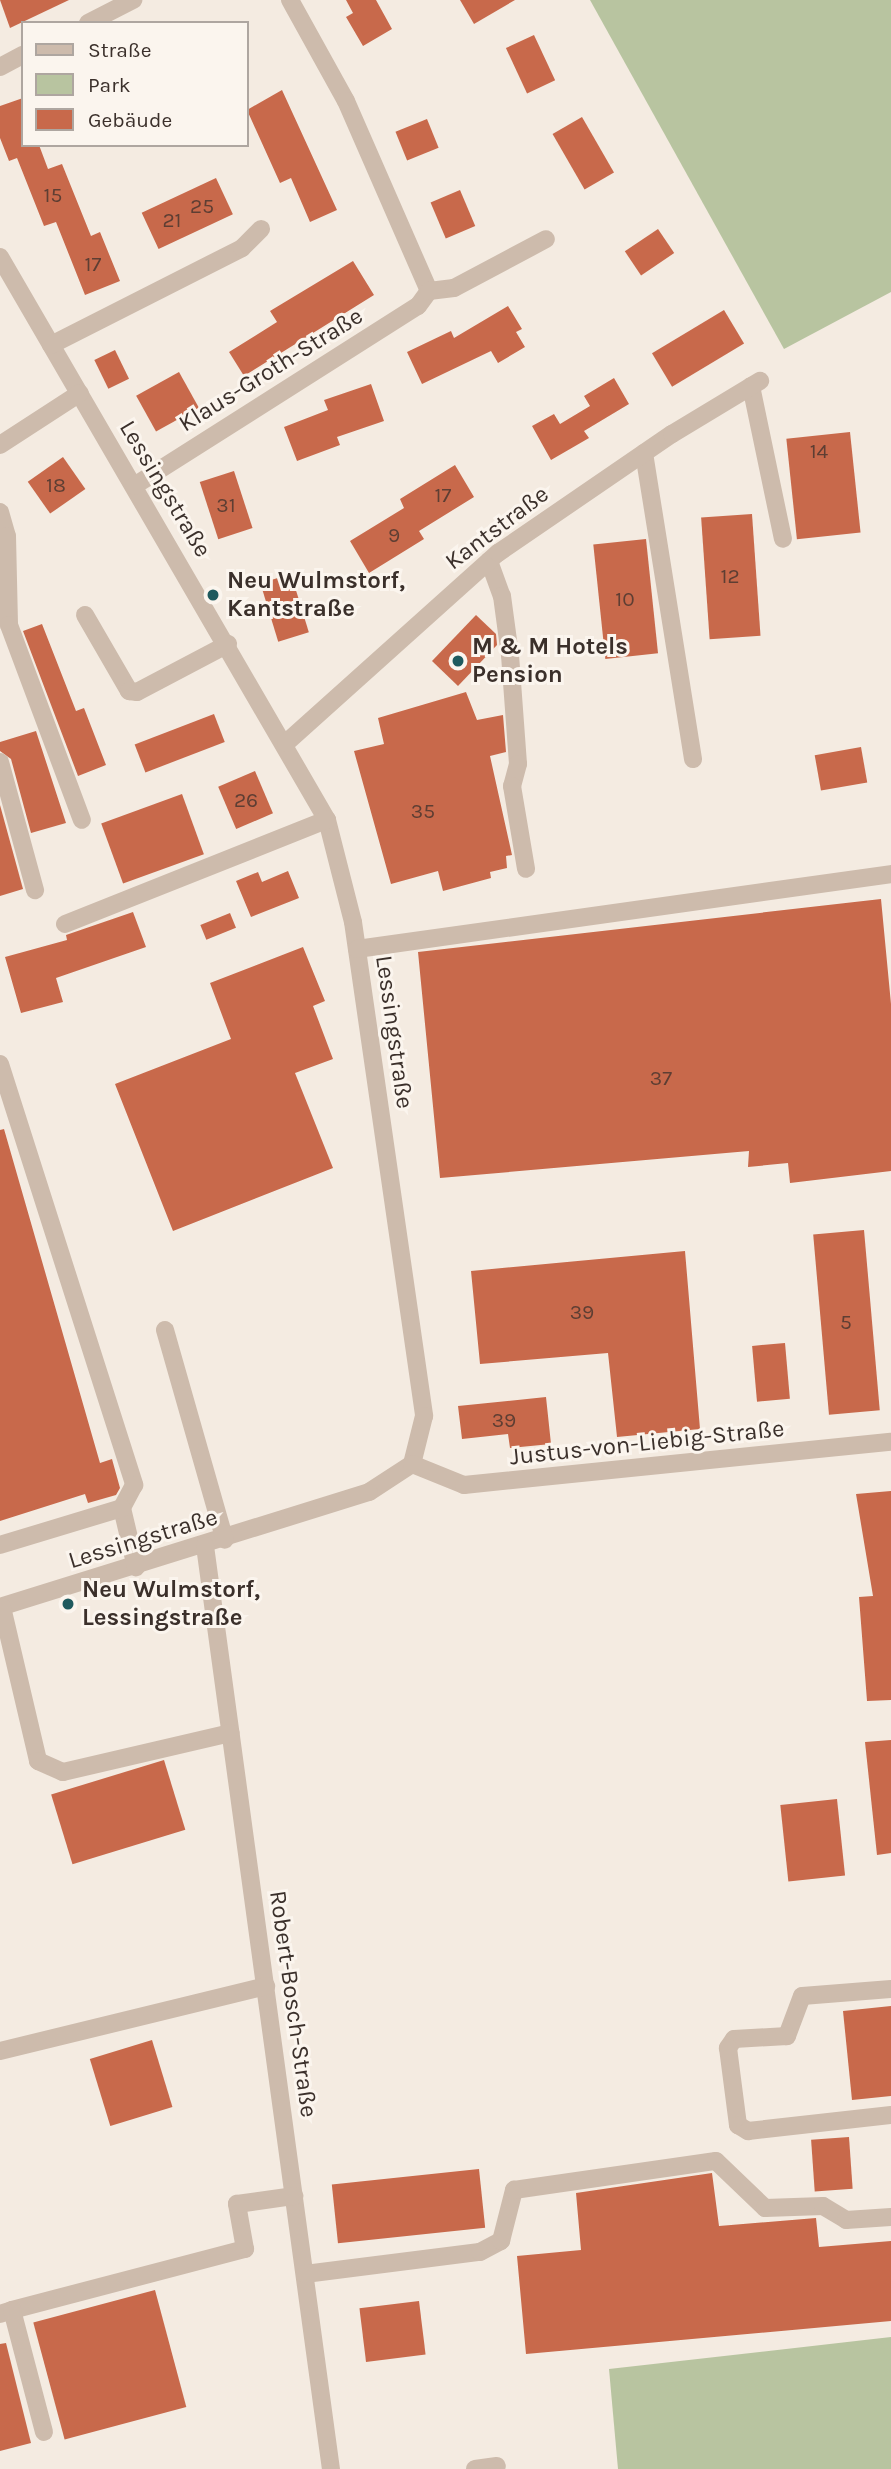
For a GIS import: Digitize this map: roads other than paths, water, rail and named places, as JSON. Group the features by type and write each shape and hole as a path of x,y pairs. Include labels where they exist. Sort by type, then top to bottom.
{"street":[{"path":"92,21 133,0"},
{"path":"290,0 346,101 429,292"},
{"path":"0,66 21,56"},
{"path":"51,345 242,248 261,229"},
{"name":"Klaus-Groth-Straße","path":"134,486 418,306 429,292 454,288 546,239"},
{"name":"Lessingstraße","path":"0,257 286,744 327,820 357,949 424,1416 412,1464 369,1492 225,1540 1,1607"},
{"name":"Kantstraße","path":"286,744 489,561 644,453 755,383 783,539"},
{"path":"0,446 80,393"},
{"path":"644,453 693,759"},
{"path":"0,512 7,536 9,625 82,820"},
{"path":"489,561 502,596 510,655 518,764 512,786 526,869"},
{"path":"85,615 129,691 137,692 228,645"},
{"path":"0,762 35,890"},
{"path":"65,925 327,820"},
{"path":"357,949 891,874"},
{"path":"0,1064 134,1485 122,1508 136,1567"},
{"path":"165,1330 225,1540"},
{"name":"Justus-von-Liebig-Straße","path":"412,1464 464,1485 891,1442"},
{"path":"0,1545 122,1508"},
{"name":"Robert-Bosch-Straße","path":"205,1546 331,2469"},
{"path":"1,1607 38,1761 63,1772 231,1733"},
{"path":"0,2051 266,1986"},
{"path":"891,1989 802,1996 787,2036 734,2039 728,2048 738,2125 748,2131 891,2115"},
{"path":"305,2274 480,2252 501,2241 514,2190 716,2161 765,2207 823,2206 846,2220 891,2217"},
{"path":"44,2432 6,2312 245,2249 237,2204 294,2196"},
{"path":"475,2469 496,2466"}],"place":[{"name":"Neu Wulmstorf, Kantstraße","path":"213,595"},
{"name":"M & M Hotels Pension","path":"458,661"},
{"name":"Neu Wulmstorf, Lessingstraße","path":"68,1604"}]}
